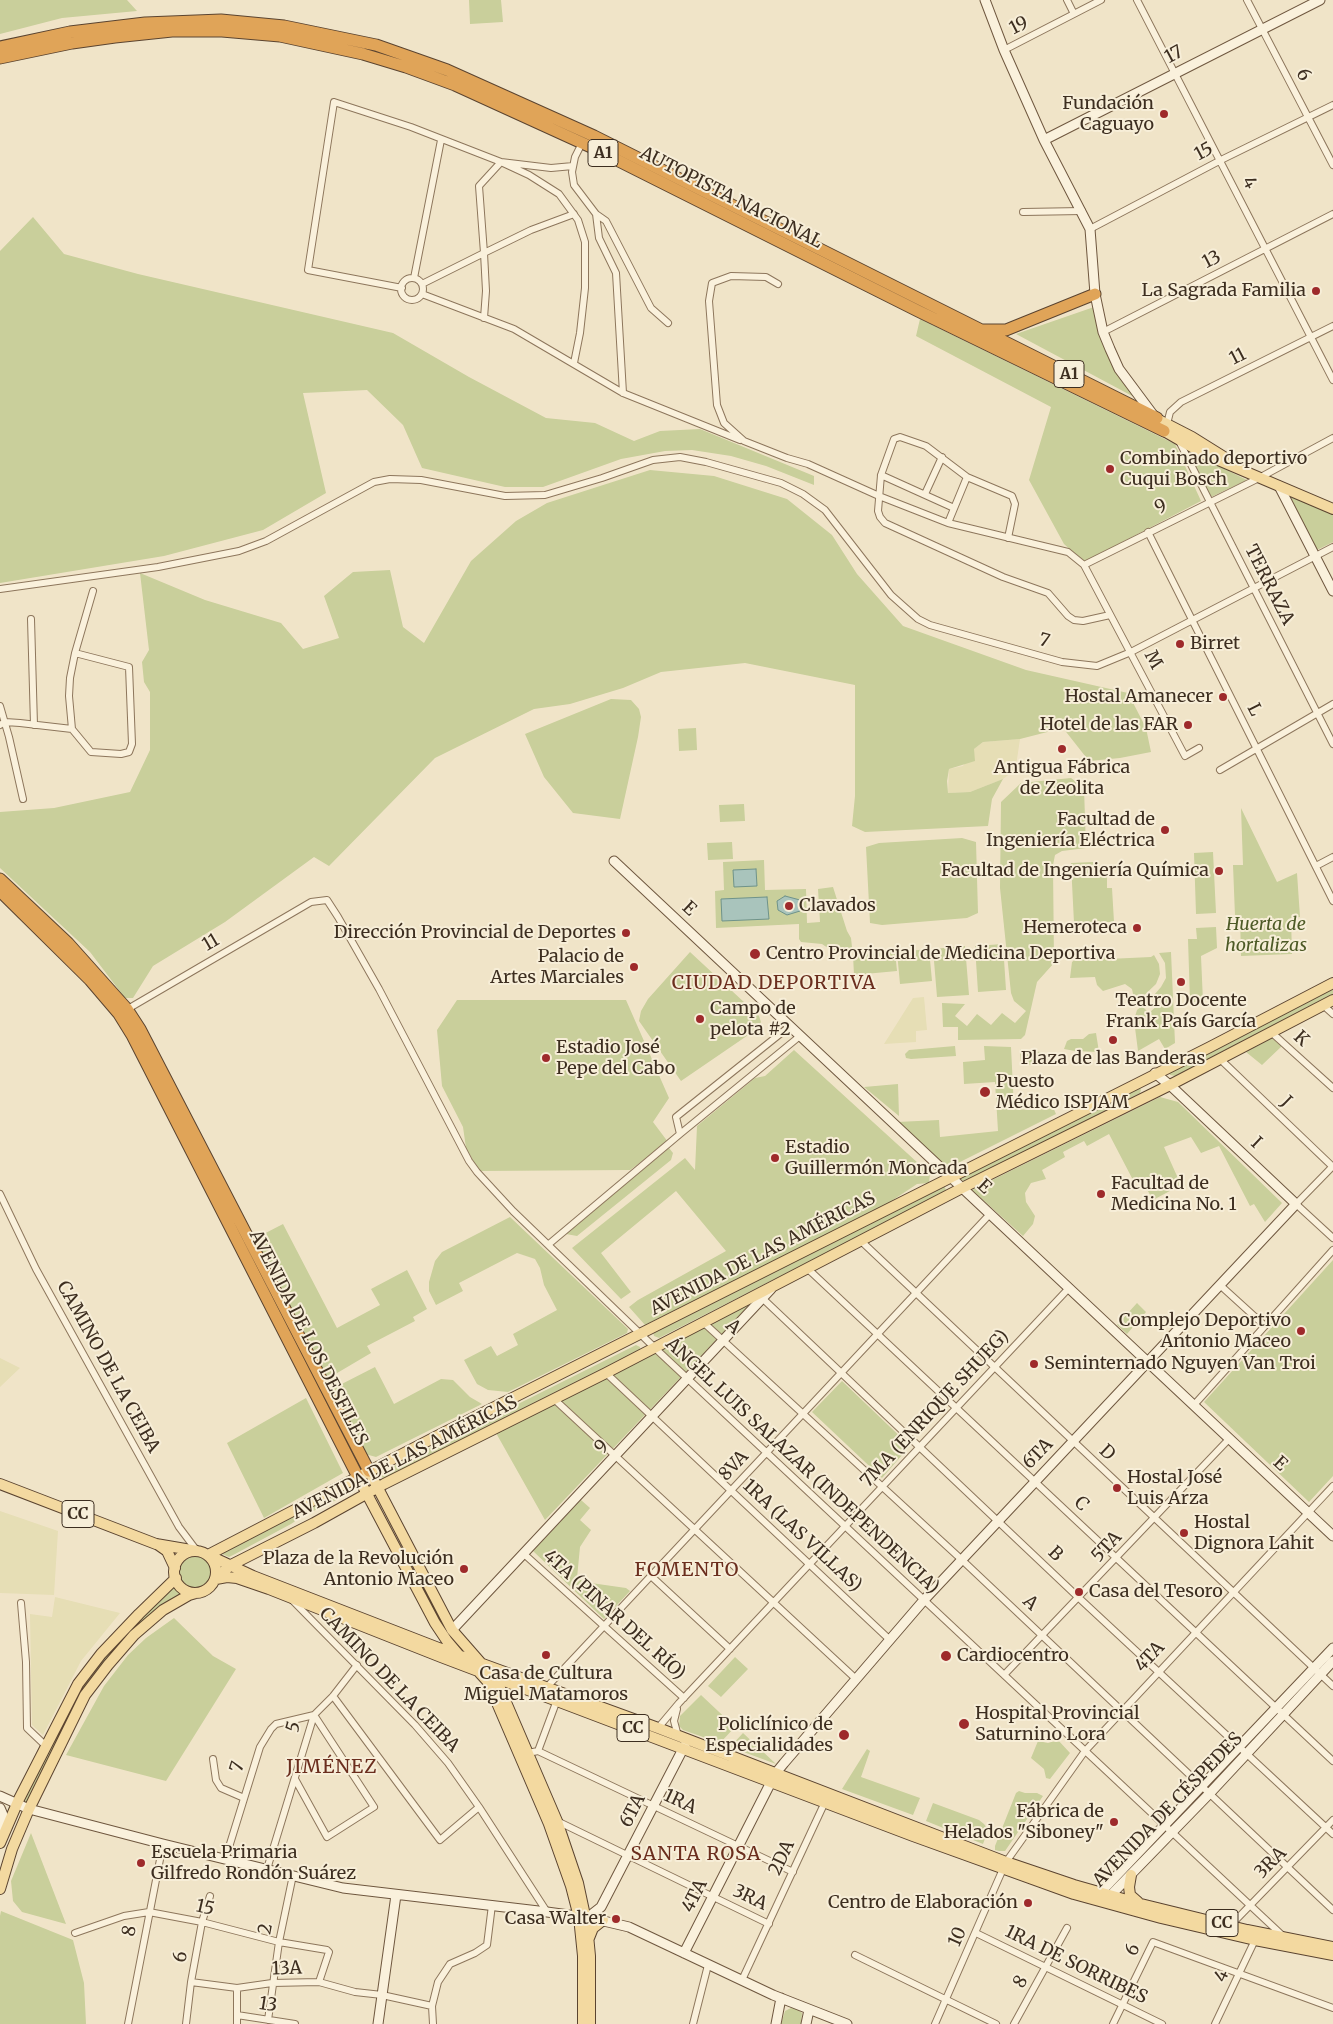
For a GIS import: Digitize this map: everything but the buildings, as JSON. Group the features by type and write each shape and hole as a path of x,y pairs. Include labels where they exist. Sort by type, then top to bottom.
{"highway":[{"name":"AUTOPISTA NACIONAL","path":"0,47 70,32 145,23 220,20 284,26 376,45 448,70 594,136 980,330 1162,425"},
{"name":"AUTOPISTA NACIONAL","path":"0,58 72,43 172,31 222,31 280,36 363,54 406,67 455,85 582,142 918,311 1162,425"},
{"path":"980,330 1006,330 1095,294"},
{"path":"0,879 68,943 123,1012"},
{"path":"0,891 123,1012"},
{"name":"AVENIDA DE LOS DESFILES","path":"123,1012 157,1060 196,1148 363,1474"}],"main road":[{"path":"1162,425 1178,440 1204,454 1333,509"},
{"path":"1162,425 1192,437 1255,476"},
{"name":"AVENIDA DE LAS AMÉRICAS","path":"208,1555 363,1474 1333,983"},
{"name":"AVENIDA DE LAS AMÉRICAS","path":"215,1579 231,1565 377,1487 703,1322 760,1296 774,1285 962,1188 1170,1086 1219,1058 1333,1000"},
{"name":"AVENIDA DE LOS DESFILES","path":"363,1474 377,1487 452,1630 479,1666"},
{"name":"AVENIDA DE LOS DESFILES","path":"363,1474 367,1493 435,1623 448,1643 460,1656"},
{"name":"CC","path":"0,1484 156,1544 197,1551"},
{"name":"CC","path":"156,1544 167,1551 175,1573"},
{"path":"0,1843 16,1804 78,1684 101,1654 175,1573 182,1556 197,1551 208,1555 216,1568 215,1579 208,1588 189,1595 163,1610 134,1635 86,1695 29,1809 12,1849 0,1889"},
{"name":"CC","path":"208,1555 253,1576 460,1656 479,1666"},
{"path":"250,1556 247,1566 253,1576"},
{"path":"175,1573 183,1589 196,1592"},
{"name":"CC","path":"215,1579 238,1578 544,1691 658,1728 683,1741"},
{"path":"429,1644 436,1636 435,1623"},
{"path":"479,1666 494,1676 533,1752 578,1883 588,1939 590,2024"},
{"path":"479,1666 488,1682 549,1824 583,1917 583,2024"},
{"name":"CC","path":"494,1676 524,1688 544,1691 557,1700 683,1741 773,1778 1004,1866"},
{"path":"504,1697 510,1690 524,1688"},
{"name":"CC","path":"773,1778 825,1802 1100,1898 1255,1940 1333,1955"},
{"path":"1131,1875 1130,1895 1141,1904"},
{"name":"CC","path":"1100,1898 1111,1896 1230,1926 1333,1947"},
{"path":"588,1939 592,1928 604,1920"}],"street":[{"path":"985,0 1004,50 1044,140 1090,229 1095,294 1103,332 1119,369 1162,425"},
{"path":"1067,0 1074,14"},
{"name":"19","path":"1004,50 1100,0"},
{"name":"4","path":"1137,0 1333,380"},
{"name":"6","path":"1247,0 1333,164"},
{"name":"17","path":"1044,140 1320,0"},
{"path":"402,288 308,270 334,102 411,127 501,162 529,175 559,194 574,214 585,242 585,288 580,333 574,363"},
{"name":"15","path":"1090,229 1221,160 1333,105"},
{"path":"414,278 441,140"},
{"path":"582,142 573,166 571,179 596,214 606,222 651,308 668,323"},
{"path":"501,162 551,168 573,166"},
{"path":"484,318 486,291 479,186 501,162"},
{"path":"1023,212 1082,211"},
{"path":"422,284 531,230 574,214"},
{"path":"596,214 599,238 616,273 623,393"},
{"name":"13","path":"1103,332 1333,214"},
{"path":"744,441 724,423 717,405 709,300 712,283 731,276 766,277 778,284"},
{"path":"414,278 422,284"},
{"path":"414,278 404,282 402,288 404,295 409,299 416,299 422,294"},
{"path":"422,284 422,294"},
{"path":"422,294 514,329 623,393 787,458 808,464 879,496 948,523 1068,552 1084,565"},
{"name":"11","path":"1162,425 1170,412 1181,402 1333,326"},
{"path":"1008,538 1015,504 1012,496 967,477 926,446 900,437 894,439 881,474 878,511 880,518 885,523 1003,577 1048,593 1068,616 1074,620 1078,621 1110,615"},
{"name":"9","path":"1084,565 1255,476 1333,438"},
{"name":"TERRAZA","path":"1178,440 1333,744"},
{"name":"7","path":"0,589 148,568 239,551 266,541 374,482 390,478 420,480 505,496 544,495 602,478 653,460 680,457 706,462 781,483 803,494 825,510 891,595 918,619 930,625 1062,662 1097,666 1131,652 1333,547"},
{"path":"924,494 942,457"},
{"path":"881,474 954,508"},
{"path":"948,523 967,477"},
{"path":"1279,486 1333,591"},
{"name":"L","path":"1148,532 1333,901"},
{"name":"M","path":"1084,565 1185,756 1199,748"},
{"path":"75,653 129,667 132,744 129,752 121,754 91,752 72,729 69,696 75,653 93,591"},
{"path":"31,619 34,725"},
{"path":"1220,770 1333,704"},
{"path":"0,706 2,724 23,799"},
{"path":"2,724 72,729"},
{"path":"1316,866 1333,857"},
{"name":"E","path":"614,861 1333,1536"},
{"name":"ÁNGEL LUIS SALAZAR (INDEPENDENCIA)","path":"311,902 327,900 379,989 469,1161 513,1211 766,1453 1285,1938"},
{"name":"11","path":"123,1012 311,902"},
{"path":"1323,1005 1333,1014"},
{"path":"680,1134 676,1117 790,1026"},
{"name":"K","path":"1271,1032 1333,1088"},
{"path":"549,1244 800,1036"},
{"name":"J","path":"1219,1058 1333,1167"},
{"name":"I","path":"1155,1073 1333,1238"},
{"name":"6TA","path":"773,1778 924,1600 1333,1167"},
{"name":"CAMINO DE LA CEIBA","path":"0,1194 36,1269 179,1527 197,1551"},
{"name":"8VA","path":"544,1691 990,1214"},
{"name":"D","path":"861,1241 1072,1442 1333,1686"},
{"path":"1194,1405 1333,1250"},
{"name":"C","path":"808,1269 1333,1761"},
{"path":"1221,1286 1265,1326"},
{"name":"7MA (ENRIQUE SHUEG)","path":"658,1728 679,1703 846,1527 956,1406 1069,1288"},
{"name":"9","path":"452,1630 653,1416 724,1339 760,1296"},
{"name":"B","path":"760,1296 1079,1598 1333,1834"},
{"name":"A","path":"703,1322 724,1339 803,1414 884,1486 1333,1910"},
{"name":"1RA (LAS VILLAS)","path":"606,1372 890,1640"},
{"path":"554,1399 856,1680"},
{"name":"5TA","path":"1004,1675 1117,1559 1229,1439"},
{"name":"4TA","path":"1004,1866 1085,1751 1333,1486"},
{"name":"4TA (PINAR DEL RÍO)","path":"524,1554 684,1698"},
{"path":"651,1576 730,1649"},
{"name":"CAMINO DE LA CEIBA","path":"289,1597 357,1665 448,1763 480,1807 547,1912"},
{"path":"21,1603 26,1662 27,1728 46,1746"},
{"name":"AVENIDA DE CÉSPEDES","path":"1100,1898 1169,1829 1210,1793 1284,1715 1333,1648"},
{"name":"AVENIDA DE CÉSPEDES","path":"1111,1896 1131,1875 1202,1786 1239,1746 1276,1708 1317,1671 1333,1661"},
{"name":"5","path":"267,1869 314,1714 333,1696 357,1665"},
{"path":"333,1696 440,1840 480,1807"},
{"path":"533,1752 557,1700"},
{"path":"679,1703 674,1721 683,1741"},
{"path":"295,1778 327,1837 374,1807 314,1714"},
{"name":"7","path":"225,1860 260,1747 276,1724 314,1714"},
{"name":"6TA","path":"583,1917 601,1907 654,1806 683,1741"},
{"name":"1RA","path":"533,1752 654,1806 792,1872"},
{"path":"213,1759 216,1780 221,1788 244,1798"},
{"name":"4TA","path":"684,1953 773,1778"},
{"path":"0,1796 29,1809 225,1860 343,1888 604,1920 629,1927 781,1998 847,2024"},
{"name":"2DA","path":"742,1980 825,1802"},
{"path":"0,1808 3,1815 4,1831"},
{"name":"3RA","path":"1230,1926 1333,1820"},
{"name":"3RA","path":"557,1821 768,1924"},
{"name":"8","path":"128,2024 163,1844"},
{"name":"10","path":"935,2024 1004,1866"},
{"name":"2","path":"268,2020 279,1942 293,1875"},
{"path":"378,2024 396,1895"},
{"name":"6","path":"186,2024 191,1982 202,1922 210,1896"},
{"path":"433,2024 432,2006 438,1982 450,1964 487,1946 492,1905"},
{"name":"15","path":"75,1933 124,1916 149,1912 202,1922 279,1942 326,1950 329,1952 320,1982"},
{"name":"8","path":"1014,2024 1067,1928"},
{"name":"1RA DE SORRIBES","path":"976,1933 1162,2024"},
{"name":"4","path":"1215,2024 1255,1940"},
{"name":"6","path":"1113,2024 1153,1942 1240,1973"},
{"path":"855,1954 996,2024"},
{"path":"693,2024 708,1965"},
{"path":"1240,1973 1333,2008"},
{"name":"13A","path":"191,1982 237,1988 272,1983 320,1982 355,1992 382,1995"},
{"path":"237,1988 237,2024"},
{"path":"382,1995 432,2006"},
{"path":"776,2024 781,1998"},
{"path":"806,2024 809,2010"},
{"name":"13","path":"237,2015 295,2024"}],"shaded area":[{"path":"1020,739 1016,766 1003,779 970,792 948,793 949,769 963,766 974,749 983,742"},
{"path":"924,997 927,1030 916,1031 916,1042 884,1044 913,998"},
{"path":"0,1358 20,1368 0,1387"},
{"path":"0,1511 58,1531 54,1595 0,1593"},
{"path":"55,1597 120,1613 81,1661 43,1735 32,1725 30,1614 52,1617"}],"green space":[{"path":"0,0 127,0 137,11 62,18 0,34"},
{"path":"469,0 501,0 503,22 470,24"},
{"path":"33,217 64,254 138,274 393,333 469,377 546,418 595,423 634,441 660,431 700,429 814,476 814,485 766,466 731,456 692,450 665,451 621,459 543,487 505,487 422,468 403,425 367,390 303,393 326,493 263,530 164,556 0,583 0,251"},
{"path":"1094,307 1100,335 1111,364 1136,398 1016,334"},
{"name":"Combinado deportivo Cuqui Bosch","path":"920,319 1175,444 1201,501 1084,562 1064,544 1029,480 1051,407 916,336"},
{"path":"1188,451 1247,480 1211,497"},
{"path":"650,470 714,476 787,499 832,535 857,574 903,626 1026,670 1128,693 1146,728 1151,752 1089,761 1063,728 1020,739 983,742 974,749 975,761 949,769 947,781 948,793 970,792 1003,779 992,799 988,826 865,832 852,826 855,796 855,685 745,663 661,672 623,688 570,704 534,709 435,758 329,866 314,857 225,922 153,966 133,998 125,998 90,952 0,868 0,812 54,808 130,792 150,750 150,692 144,682 142,662 149,650 140,573 205,600 281,623 303,649 339,638 324,596 353,572 390,570 403,627 424,643 471,561 516,521 547,503"},
{"path":"1290,496 1333,515 1333,542 1317,550"},
{"path":"611,699 631,700 639,709 641,717 620,819 573,813 544,777 525,734"},
{"path":"696,728 697,750 679,751 678,729"},
{"path":"1071,778 1084,788 1086,848 1062,851 1055,855 1053,865 1054,963 1037,982 1025,1035 1021,1039 958,1040 958,1027 943,1027 942,1003 965,1004 955,1016 967,1026 977,1014 991,1025 1002,1013 1015,1023 1026,1011 1014,1001 1011,993 1000,888 1001,802 1021,783"},
{"path":"744,804 745,821 720,822 719,805"},
{"name":"Huerta de hortalizas","path":"1241,808 1277,882 1297,873 1300,917 1291,918 1292,954 1241,956 1240,916 1235,916 1233,865 1243,865"},
{"path":"962,838 976,842 978,913 967,918 882,925 870,923 866,847 879,843"},
{"path":"732,842 733,859 708,860 707,843"},
{"path":"1213,852 1216,913 1196,914 1194,853"},
{"path":"764,860 765,890 806,889 807,923 820,922 818,889 833,887 851,938 852,947 849,952 831,950 822,944 801,942 799,939 799,924 716,928 715,891 724,890 723,862"},
{"path":"1093,862 1100,866 1102,870 1107,870 1107,888 1112,888 1114,922 1106,922 1106,932 1091,932 1090,923 1074,923 1071,863"},
{"path":"1216,927 1217,948 1201,956 1203,1002 1190,1002 1188,939 1197,939 1196,928"},
{"path":"1003,944 1006,990 978,992 975,946"},
{"path":"965,946 969,995 937,997 933,949"},
{"path":"929,949 932,981 900,984 897,952"},
{"path":"895,951 897,971 854,975 853,955"},
{"name":"Campo de pelota #2","path":"690,952 759,1016 761,1022 757,1029 681,1081 639,1021 641,1011 648,999"},
{"path":"1171,952 1175,1043 1165,1049 1159,1039 1138,1051 1134,1020 1137,1010 1142,1006 1149,1013 1161,1002 1154,995 1166,978 1165,963 1159,953"},
{"path":"1154,955 1159,964 1160,974 1156,984 1135,1004 1132,989 1125,984 1103,991 1097,985 1095,977 1070,978 1072,962 1078,957 1105,956 1108,959 1151,957"},
{"path":"1333,986 1333,994 1175,1076 1170,1075 1169,1072"},
{"name":"Estadio José Pepe del Cabo","path":"457,1000 626,1000 669,1098 653,1122 668,1142 630,1170 479,1171 466,1148 463,1127 442,1086 437,1030"},
{"path":"1096,1033 1099,1052 1064,1049 1067,1041 1071,1039 1083,1039 1089,1034"},
{"path":"1272,1038 1282,1046 1262,1065 1246,1052"},
{"path":"955,1046 956,1056 911,1059 906,1058 905,1054 909,1050"},
{"path":"984,1046 1011,1047 1014,1109 1031,1110 1052,1105 1056,1114 948,1168 897,1122 939,1120 940,1137 998,1131 995,1082 964,1084 963,1062 985,1060"},
{"path":"1020,1049 1040,1052 1046,1056 1050,1064 1021,1065"},
{"path":"794,1050 930,1174 929,1183 917,1184 881,1208 645,1325 629,1307 638,1300 726,1251 676,1191 601,1253 631,1292 621,1299 572,1248 685,1158 695,1170 697,1126 755,1078 765,1076"},
{"path":"898,1084 899,1116 864,1087"},
{"path":"1139,1086 1140,1093 966,1181 961,1180 961,1177"},
{"path":"1160,1097 1178,1102 1282,1203 1265,1222 1254,1204 1250,1206 1219,1146 1201,1153 1191,1137 1164,1147 1181,1185 1153,1200 1140,1177 1133,1180 1109,1134 1087,1146 1084,1141 1063,1152 1065,1157 1042,1170 1046,1179 1031,1183 1025,1193 1026,1202 1035,1216 1033,1224 1023,1236 972,1190"},
{"path":"669,1148 673,1153 671,1160 577,1236 566,1234"},
{"path":"944,1185 945,1192 659,1338 654,1336 653,1332"},
{"path":"510,1217 628,1329 627,1333 508,1392 488,1390 477,1384 464,1360 491,1346 497,1356 518,1345 513,1334 557,1310 544,1285 540,1268 535,1259 517,1253 459,1283 463,1291 436,1305 429,1291 429,1282 435,1261 442,1252"},
{"path":"283,1224 337,1328 380,1305 371,1289 407,1270 427,1309 413,1317 415,1321 367,1346 371,1353 327,1379 254,1239"},
{"name":"Complejo Deportivo Antonio Maceo","path":"1333,1260 1333,1476 1309,1502 1204,1402"},
{"path":"754,1300 545,1520 496,1433"},
{"path":"1137,1303 1146,1312 1127,1334 1117,1325"},
{"path":"636,1345 640,1347 640,1350 386,1479 381,1477 382,1472"},
{"path":"375,1367 394,1404 441,1379 453,1380 470,1397 482,1404 376,1457 365,1454 332,1389"},
{"path":"842,1381 910,1446 882,1478 812,1412"},
{"path":"306,1398 343,1473 264,1518 227,1443"},
{"path":"353,1486 355,1491 303,1516 235,1554 229,1557 220,1553"},
{"path":"581,1500 590,1508 580,1520 591,1530 580,1547 577,1578 584,1582 626,1588 630,1591 604,1619 533,1551"},
{"path":"195,1556 201,1557 206,1561 210,1566 210,1578 206,1583 201,1587 195,1588 189,1587 184,1583 180,1578 179,1572 180,1566 184,1561 189,1557"},
{"path":"174,1585 177,1590 183,1592 161,1605 131,1632 104,1663 27,1804 22,1802 82,1687 103,1658"},
{"path":"174,1618 213,1656 236,1669 166,1781 66,1755 104,1686 128,1655 146,1638"},
{"path":"735,1657 748,1669 721,1697 708,1686"},
{"path":"701,1695 735,1727 720,1743 683,1730 679,1726 680,1716"},
{"path":"743,1733 776,1764 730,1747"},
{"path":"1058,1740 1070,1753 1050,1779 1046,1778 1044,1769 1031,1758 1038,1741 1048,1743"},
{"path":"867,1749 870,1751 861,1777 920,1798 913,1815 842,1789"},
{"path":"1019,1791 1037,1793 1043,1796 1005,1851 995,1850 1016,1793"},
{"path":"933,1803 979,1820 984,1824 987,1828 987,1833 983,1844 926,1821"},
{"path":"31,1833 66,1924 22,1912 13,1901 11,1881"},
{"path":"1,1911 73,1940 84,1983 86,2024 0,2024"},
{"path":"791,2008 797,2009 802,2013 801,2024 781,2024 785,2011"}],"water":[{"path":"756,869 757,886 734,887 733,870"},
{"name":"Clavados","path":"785,896 800,900 800,911 787,915 778,910 777,901"},
{"path":"767,897 769,919 722,921 721,899"}],"place":[{"name":"Fundación Caguayo","path":"1164,114"},
{"name":"La Sagrada Familia","path":"1316,291"},
{"name":"Combinado deportivo Cuqui Bosch","path":"1110,469"},
{"name":"Birret","path":"1180,644"},
{"name":"Hostal Amanecer","path":"1223,697"},
{"name":"Hotel de las FAR","path":"1188,725"},
{"name":"Antigua Fábrica de Zeolita","path":"1062,749"},
{"name":"Facultad de Ingeniería Eléctrica","path":"1165,830"},
{"name":"Facultad de Ingeniería Química","path":"1219,871"},
{"name":"Clavados","path":"789,906"},
{"name":"Hemeroteca","path":"1137,928"},
{"name":"Dirección Provincial de Deportes","path":"626,933"},
{"name":"Centro Provincial de Medicina Deportiva","path":"755,954"},
{"name":"Palacio de Artes Marciales","path":"634,967"},
{"name":"Teatro Docente Frank País García","path":"1181,982"},
{"name":"Campo de pelota #2","path":"700,1019"},
{"name":"Plaza de las Banderas","path":"1113,1040"},
{"name":"Estadio José Pepe del Cabo","path":"546,1058"},
{"name":"Puesto Médico ISPJAM","path":"985,1092"},
{"name":"Estadio Guillermón Moncada","path":"775,1158"},
{"name":"Facultad de Medicina No. 1","path":"1101,1194"},
{"name":"Complejo Deportivo Antonio Maceo","path":"1301,1331"},
{"name":"Seminternado Nguyen Van Troi","path":"1034,1364"},
{"name":"Hostal José Luis Arza","path":"1117,1488"},
{"name":"Hostal Dignora Lahit","path":"1184,1533"},
{"name":"Plaza de la Revolución Antonio Maceo","path":"464,1569"},
{"name":"Casa del Tesoro","path":"1079,1592"},
{"name":"Casa de Cultura Miguel Matamoros","path":"546,1655"},
{"name":"Cardiocentro","path":"946,1656"},
{"name":"Hospital Provincial Saturnino Lora","path":"964,1724"},
{"name":"Policlínico de Especialidades","path":"844,1735"},
{"name":"Fábrica de Helados \"Siboney\"","path":"1114,1822"},
{"name":"Escuela Primaria Gilfredo Rondón Suárez","path":"141,1863"},
{"name":"Centro de Elaboración","path":"1028,1903"},
{"name":"Casa Walter","path":"616,1919"}],"district":[{"name":"CIUDAD DEPORTIVA","path":"774,984"},
{"name":"FOMENTO","path":"687,1571"},
{"name":"JIMÉNEZ","path":"332,1768"},
{"name":"SANTA ROSA","path":"696,1855"}]}
